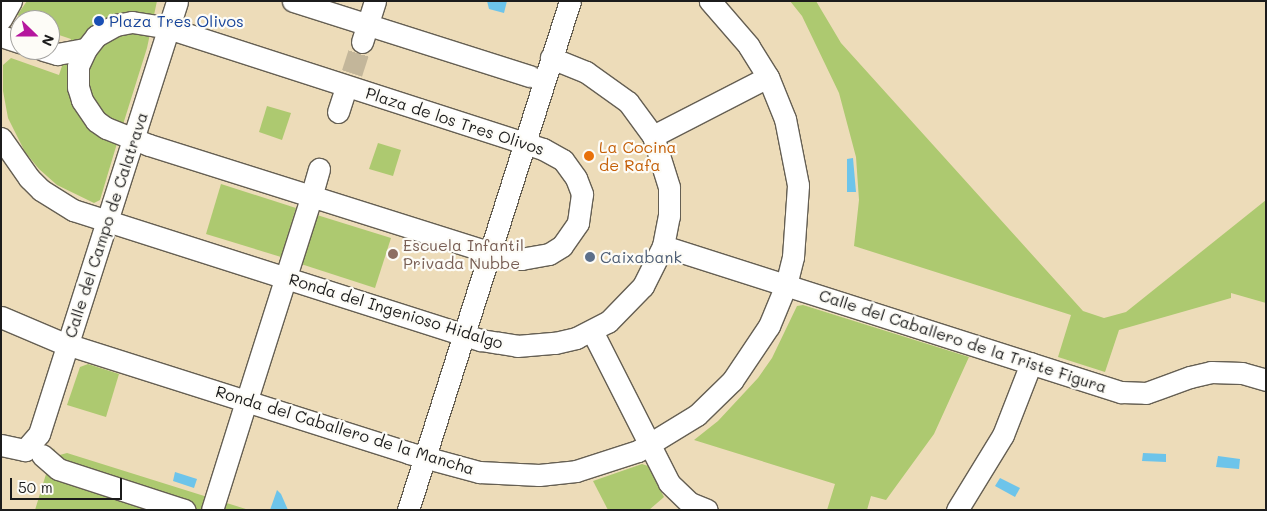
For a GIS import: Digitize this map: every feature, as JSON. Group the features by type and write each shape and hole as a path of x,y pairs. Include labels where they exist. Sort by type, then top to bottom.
{"street":[{"path":"1,19 11,1"},
{"name":"Calle del Campo de Calatrava","path":"36,451 176,1"},
{"path":"293,1 365,34 530,76"},
{"path":"365,34 375,1"},
{"path":"408,510 570,1"},
{"name":"Ronda del Caballero de la Mancha","path":"1,317 68,344 425,458 479,472 539,475 603,464 650,446 697,415 732,381 769,326 786,285 796,234 798,185 786,119 768,77 749,46 710,1"},
{"name":"Plaza de los Tres Olivos","path":"132,22 168,28 525,142 552,153 570,168 582,194 578,224 562,246 535,259 490,252 133,139 96,121 82,100 77,76 86,49 96,36 116,25 132,22"},
{"path":"60,51 86,49"},
{"name":"Ronda del Ingenioso Hidalgo","path":"1,138 15,162 41,190 73,210 464,335 503,345 536,346 576,338 608,322 638,292 652,272 663,246 669,216 669,187 653,136 628,102 607,85 586,72 551,58"},
{"path":"59,60 77,76"},
{"path":"653,136 768,77"},
{"path":"338,112 348,81"},
{"path":"212,510 319,169"},
{"name":"Calle del Caballero de la Triste Figura","path":"663,246 1031,363 1135,394 1160,389 1190,376 1211,372 1242,374 1266,380"},
{"path":"592,331 668,483 678,495 707,510"},
{"path":"957,510 1003,435 1031,363"},
{"path":"1,444 19,450 36,451 58,469 184,510"}],"green space":[{"path":"27,1 157,1 147,48 100,200 94,203 57,185 39,169 25,152 8,118 3,91 3,65 10,59 17,60 59,75 71,39 60,35 60,10 21,10"},
{"path":"790,1 816,1 841,43 1083,311 1104,318 1126,312 1266,200 1266,303 1231,293 1231,298 1119,330 1105,372 1058,357 1071,315 854,246 859,200 856,157 839,93 802,16"},
{"path":"267,106 291,113 282,140 259,132"},
{"path":"378,143 401,150 393,176 369,169"},
{"path":"221,184 296,208 281,257 206,234"},
{"path":"317,215 391,238 375,288 301,264"},
{"path":"803,305 969,357 934,434 886,500 871,496 867,510 827,510 835,484 694,440 718,421 758,378 772,358 797,306"},
{"path":"88,364 119,374 106,417 67,405 80,367"},
{"path":"54,448 56,456 67,453 249,510 35,510"},
{"path":"642,464 648,466 664,497 649,510 608,510 593,481"}],"water":[{"path":"487,1 507,1 504,13 489,9"},
{"path":"853,158 856,192 847,192 847,159"},
{"path":"1143,453 1166,454 1166,462 1142,461"},
{"path":"1218,456 1240,459 1239,469 1216,467"},
{"path":"175,472 197,479 194,488 173,481"},
{"path":"1000,478 1020,488 1015,497 995,486"},
{"path":"277,490 281,494 288,510 270,510"}],"tunnel":[{"path":"352,73 362,42"}],"place":[{"name":"Plaza Tres Olivos","path":"99,21"},
{"name":"La Cocina de Rafa","path":"589,156"},
{"name":"Escuela Infantil Privada Nubbe","path":"393,254"},
{"name":"Caixabank","path":"590,257"}]}
